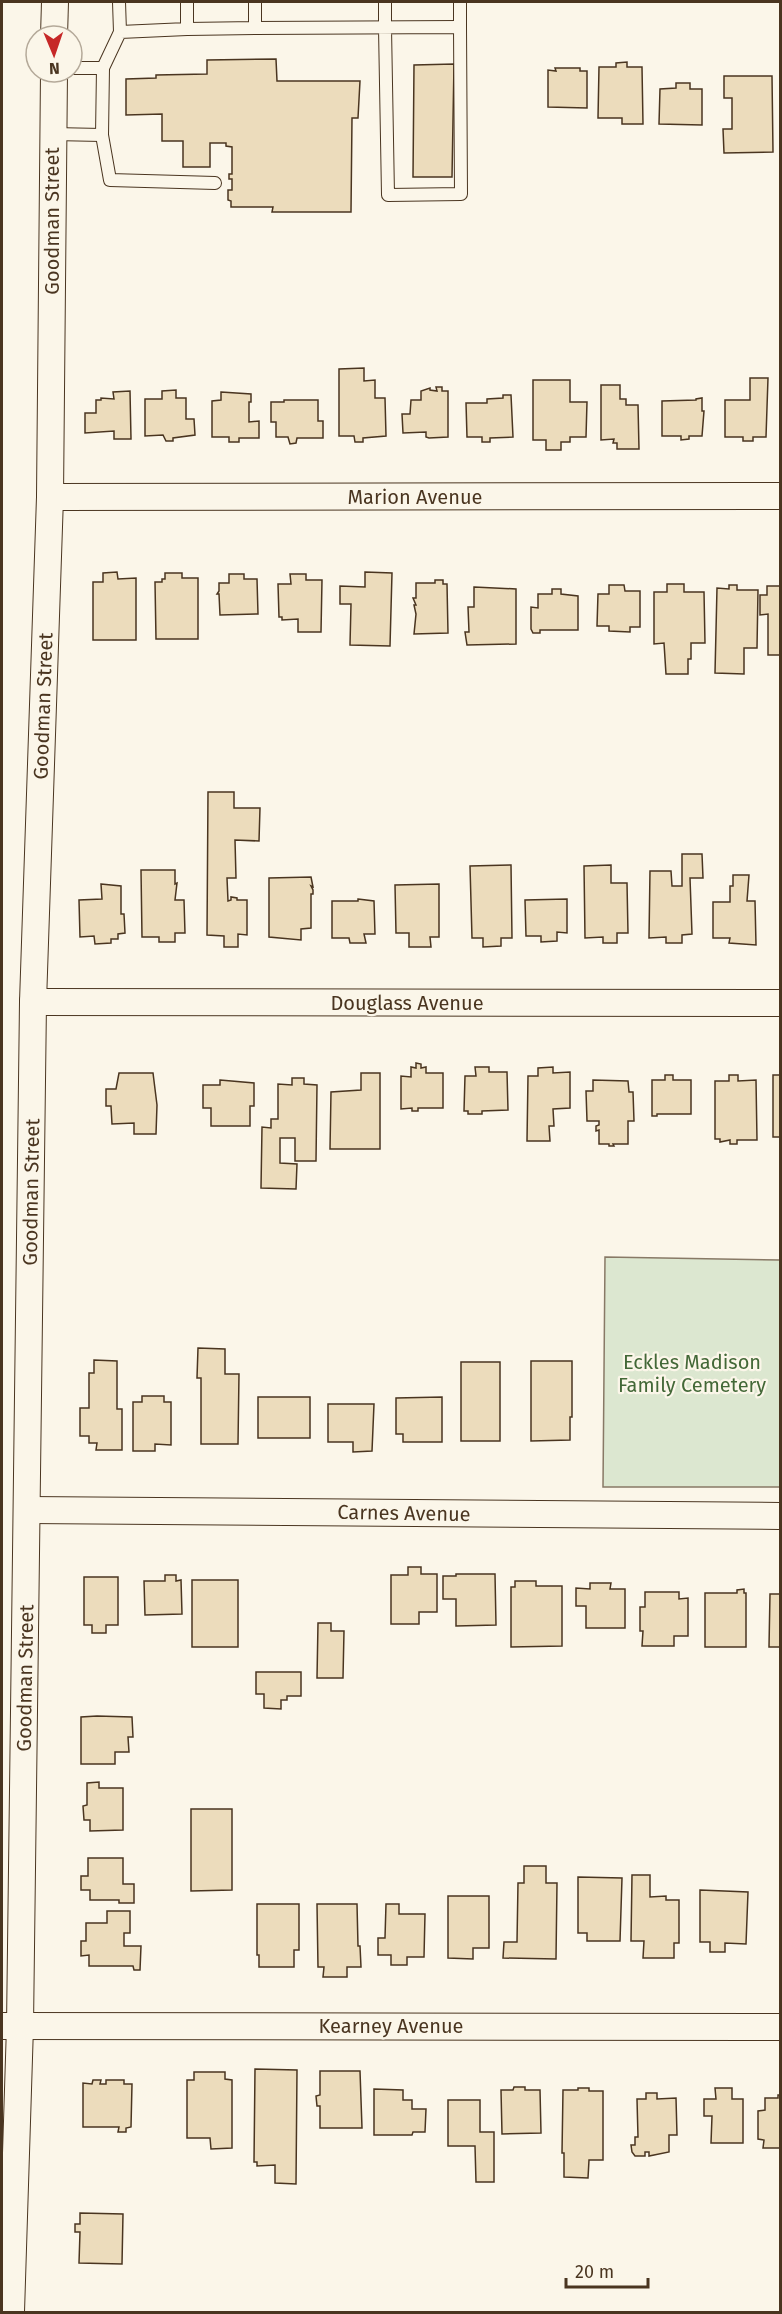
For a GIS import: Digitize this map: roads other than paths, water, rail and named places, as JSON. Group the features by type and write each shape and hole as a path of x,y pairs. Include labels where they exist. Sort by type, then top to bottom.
{"street":[{"path":"54,2 54,24"},
{"name":"Goodman Street","path":"11,2313 11,2026 28,1510 33,1002 50,497 54,84"},
{"name":"Marion Avenue","path":"50,497 780,496"},
{"name":"Douglass Avenue","path":"33,1002 780,1003"},
{"name":"Carnes Avenue","path":"28,1510 780,1516"},
{"name":"Kearney Avenue","path":"11,2026 780,2027"}],"lane":[{"path":"119,2 120,32 103,68 102,135 110,180 215,183"},
{"path":"187,2 187,29"},
{"path":"255,2 255,28"},
{"path":"385,2 388,195 461,194 460,2"},
{"path":"120,32 187,29 460,27"},
{"path":"84,68 103,68"},
{"path":"53,134 102,135"}],"park label":[{"name":"Eckles Madison Family Cemetery","path":"692,1374"}]}
